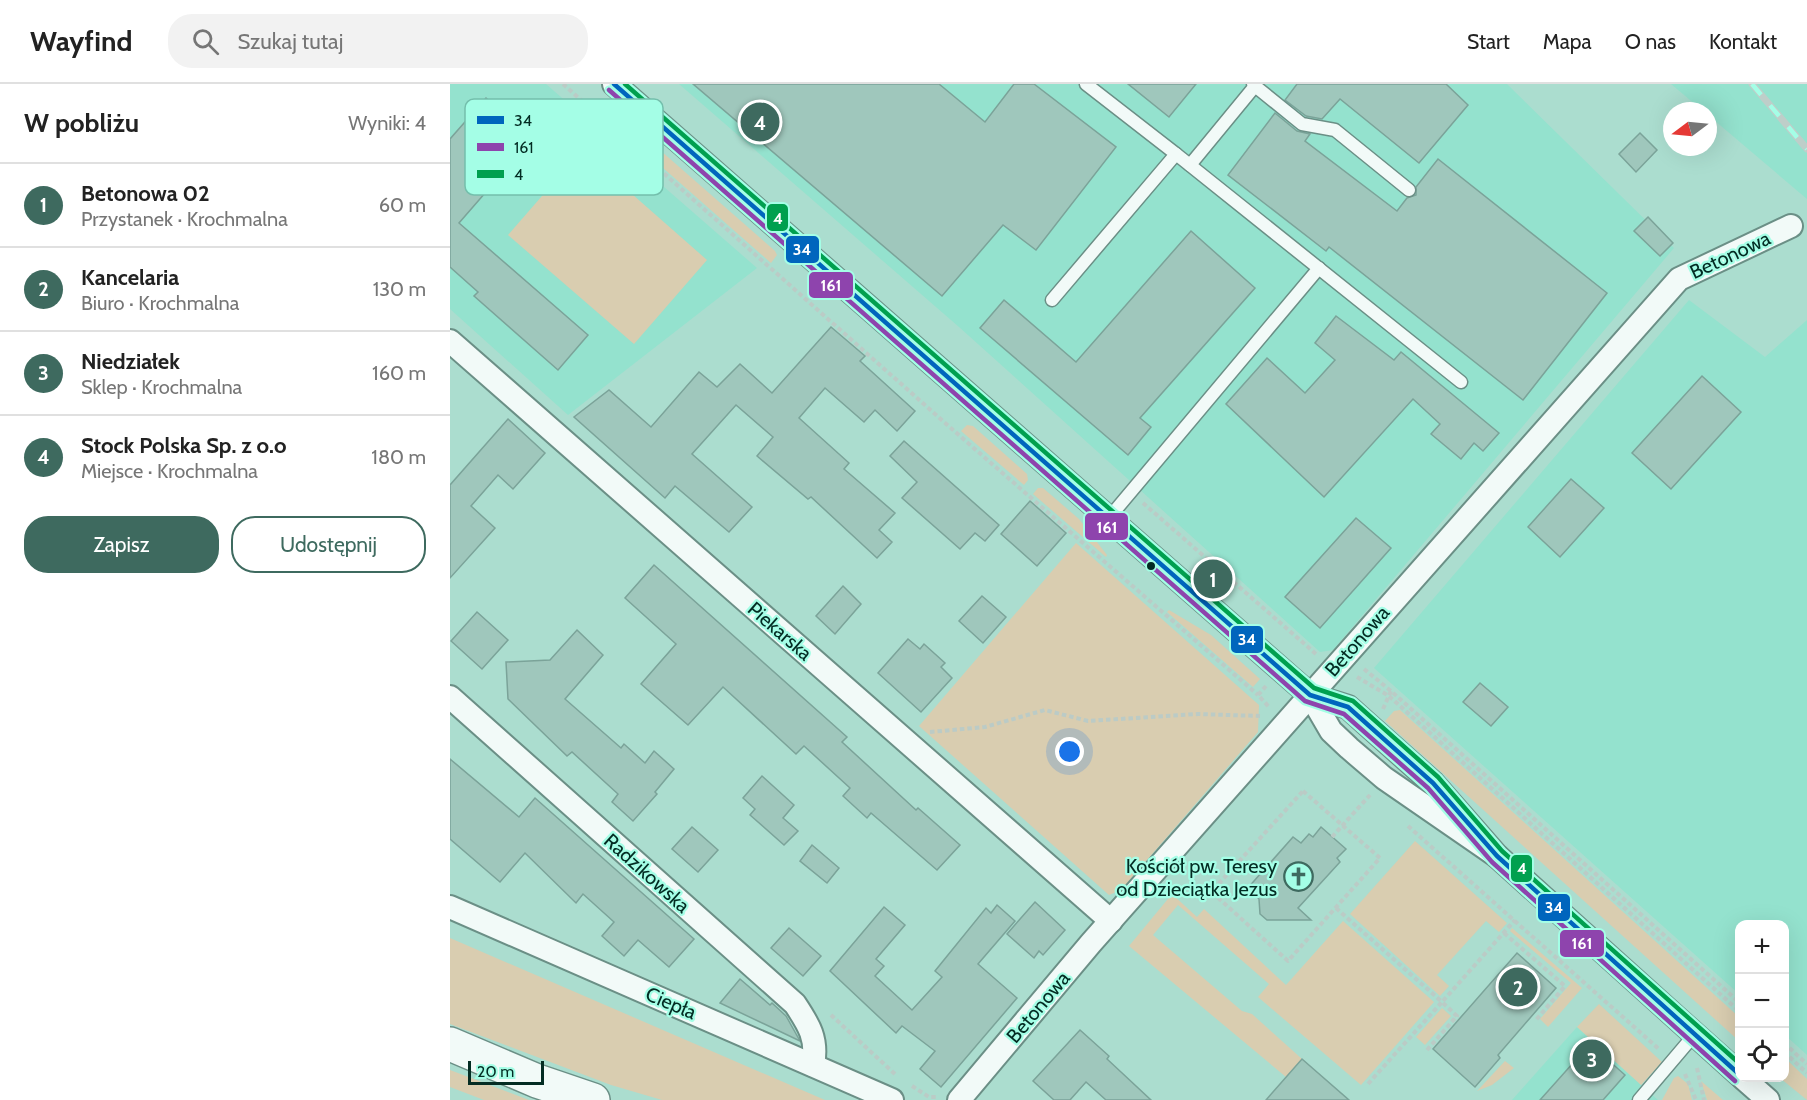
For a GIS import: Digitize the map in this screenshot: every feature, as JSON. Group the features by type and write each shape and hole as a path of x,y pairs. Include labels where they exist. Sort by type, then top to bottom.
{"main road":[{"path":"450,1044 537,1081 593,1100"}],"street":[{"path":"614,84 631,99"},
{"path":"663,127 1310,695 1348,707 1433,783 1497,856 1735,1071"},
{"name":"Betonowa","path":"959,1100 1111,921 1679,279 1791,226"},
{"name":"Piekarska","path":"450,341 1111,921"},
{"name":"Radzikowska","path":"450,697 795,1004 812,1030 816,1048 813,1065"},
{"name":"Ciepła","path":"450,907 892,1100"},
{"path":"1748,1082 1768,1100"}],"lane":[{"path":"1086,84 1461,382"},
{"path":"1190,165 1254,85 1302,124 1335,130 1409,190"},
{"path":"1052,300 1176,154"},
{"path":"1108,519 1319,268"},
{"path":"1639,1100 1695,1034"}],"path":[{"path":"563,84 580,99"},
{"path":"663,173 961,437 1258,695 1272,712"},
{"path":"1258,695 1266,685"},
{"path":"1389,696 1392,691 1735,999"},
{"path":"928,732 985,727 1045,710 1088,721 1198,714 1264,716"},
{"path":"1363,786 1380,802"},
{"path":"1303,791 1342,825 1380,858 1288,961 1215,895 1215,884 1303,791"},
{"path":"1332,837 1371,794"},
{"path":"1407,825 1672,1061 1688,1077 1696,1100"},
{"path":"1336,908 1457,1016 1427,1050"},
{"path":"1367,1085 1515,920"},
{"path":"1504,933 1565,986 1536,1020"},
{"path":"1789,1047 1807,1064"},
{"path":"1789,1056 1807,1073"}],"shaded area":[{"path":"450,84 546,84 563,99 465,99 465,195 663,195 663,186 757,268 568,415 450,309"},
{"path":"679,84 1507,84 1674,248 1333,650 1320,652 959,327"},
{"path":"1671,84 1807,84 1807,199 1717,123 1717,102 1692,102"},
{"path":"663,153 775,251 777,255 771,263 663,168"},
{"path":"543,195 633,195 707,260 634,344 508,235"},
{"path":"1689,300 1765,357 1807,320 1807,1055 1789,1039 1789,920 1735,920 1735,990 1374,668"},
{"path":"967,425 973,426 1027,474 1028,480 1024,485 961,431"},
{"path":"1038,488 1043,488 1079,519 1107,555 1106,557 1033,494"},
{"path":"1076,543 1259,705 1258,732 1121,890 1109,895 919,726"},
{"path":"1169,610 1211,635 1260,679 1253,687 1167,612"},
{"path":"1400,710 1735,1013 1735,1037 1385,721 1394,711"},
{"path":"1415,841 1507,923 1499,932 1486,921 1437,975 1449,986 1440,996 1350,914"},
{"path":"1172,894 1197,917 1204,909 1286,985 1343,921 1434,1002 1361,1085 1258,997 1269,984 1178,905 1153,935 1242,1011 1252,1014 1302,1059 1286,1077 1129,946"},
{"path":"1512,928 1582,988 1548,1027 1540,1019 1571,983 1510,931"},
{"path":"450,938 825,1100 662,1100 611,1085 450,1024"},
{"path":"1599,1004 1662,1062 1641,1085 1577,1027"},
{"path":"1442,1008 1451,1016 1425,1045 1416,1037"},
{"path":"1577,1027 1658,1100 1512,1100"},
{"path":"1505,1061 1514,1068 1492,1085 1477,1091"},
{"path":"1789,1062 1807,1079 1807,1100 1785,1082 1789,1082"},
{"path":"450,1070 529,1100 484,1100 450,1087"},
{"path":"1678,1076 1688,1084 1692,1100 1662,1100 1674,1078"},
{"path":"1701,1081 1723,1100 1707,1100"}],"building":[{"path":"693,84 939,84 985,122 1014,84 1034,84 1116,147 1036,250 1003,225 942,296"},
{"path":"1128,84 1196,84 1169,117"},
{"path":"1297,84 1446,84 1468,105 1419,163 1340,99 1322,119 1306,116 1285,100"},
{"path":"1275,113 1297,131 1310,134 1305,141 1397,211 1407,198 1416,195 1416,187 1438,159 1607,293 1523,400 1329,247 1326,251 1228,175"},
{"path":"465,122 465,195 483,195 459,223 588,335 558,370 474,296 478,292 450,267 450,139"},
{"path":"1640,133 1657,150 1636,172 1619,154"},
{"path":"1648,217 1673,243 1660,256 1634,231"},
{"path":"1191,231 1255,288 1140,418 1151,427 1128,455 980,328 1004,300 1076,362"},
{"path":"1336,316 1394,360 1401,352 1499,433 1483,451 1474,443 1461,459 1431,434 1440,424 1413,399 1324,497 1226,404 1267,358 1305,393 1335,360 1315,343"},
{"path":"831,327 865,356 860,361 915,411 897,431 875,410 864,422 825,388 799,418 849,463 844,469 895,513 879,530 892,542 877,558 811,497 808,499 757,456 773,437 736,405 692,454 752,507 729,532 675,486 665,498 574,417 609,390 651,427 699,372 717,387 740,364 772,393"},
{"path":"1702,376 1741,412 1671,489 1632,453"},
{"path":"508,419 545,453 513,489 498,475 471,506 495,528 450,578 450,485"},
{"path":"904,441 999,525 985,541 975,533 960,549 902,498 917,482 890,456"},
{"path":"1571,479 1604,508 1560,557 1528,527"},
{"path":"1030,501 1066,533 1037,566 1001,534"},
{"path":"1356,518 1391,548 1320,628 1285,597"},
{"path":"654,565 847,737 842,742 916,810 918,808 960,845 937,870 871,813 867,818 843,796 850,788 804,746 796,754 723,687 688,725 641,684 676,644 625,598"},
{"path":"843,586 861,604 835,634 816,616"},
{"path":"982,596 1006,617 983,643 959,621"},
{"path":"477,612 508,640 482,669 451,641"},
{"path":"577,630 603,655 565,699 621,748 624,744 645,763 654,751 674,769 655,792 657,794 633,821 612,802 618,794 572,752 567,756 508,699 506,662 550,660"},
{"path":"908,639 920,649 924,644 945,663 941,667 952,678 921,712 878,673"},
{"path":"1480,683 1508,707 1491,726 1463,702"},
{"path":"450,759 519,817 535,798 694,939 669,967 638,940 624,956 602,936 614,922 583,894 576,903 525,853 500,882 450,839"},
{"path":"762,776 794,805 783,818 798,831 784,845 750,815 755,809 743,798"},
{"path":"692,827 718,850 698,872 672,849"},
{"name":"Kościół pw. Teresy od Dzieciątka Jezus","path":"1321,827 1346,849 1337,858 1340,862 1298,908 1311,920 1267,920 1260,914 1259,899 1247,889 1293,837 1301,843 1309,834 1313,837"},
{"path":"812,845 839,868 827,883 800,861"},
{"path":"1035,902 1065,930 1043,955 1039,951 1034,958 1007,934"},
{"path":"997,905 1015,921 978,964 1017,998 941,1087 920,1069 935,1051 902,1026 896,1033 830,971 884,907 905,925 876,959 884,966 875,976 912,1010 942,977 935,971 986,908 991,913"},
{"path":"789,928 821,956 803,976 771,948"},
{"path":"1517,953 1556,988 1498,1055 1500,1058 1475,1087 1433,1049"},
{"path":"740,979 786,1016 800,1041 720,1003"},
{"path":"1080,1030 1109,1056 1107,1059 1151,1100 1106,1100 1086,1082 1070,1100 1054,1100 1033,1081"},
{"path":"1590,1044 1625,1075 1603,1100 1540,1100"},
{"path":"1302,1059 1349,1100 1266,1100"}],"railway":[{"path":"1752,84 1807,149"}],"transit line":[{"name":"34","path":"614,84 631,99"},
{"name":"4","path":"625,84 642,99"},
{"name":"161","path":"609,90 619,99"},
{"name":"4","path":"663,117 1314,688 1353,701 1438,777 1502,851 1735,1060"},
{"name":"34","path":"663,127 1310,695 1348,707 1433,783 1497,856 1735,1070"},
{"name":"161","path":"663,137 1305,701 1344,714 1428,788 1492,862 1735,1081"}],"place":[{"name":"Stock Polska Sp. z o.o","path":"760,122"},
{"name":"Betonowa 02","path":"1213,579"},
{"name":"Kościół pw. Teresy od Dzieciątka Jezus","path":"1298,877"},
{"name":"Kancelaria","path":"1518,987"},
{"name":"Niedziałek","path":"1592,1059"}]}
